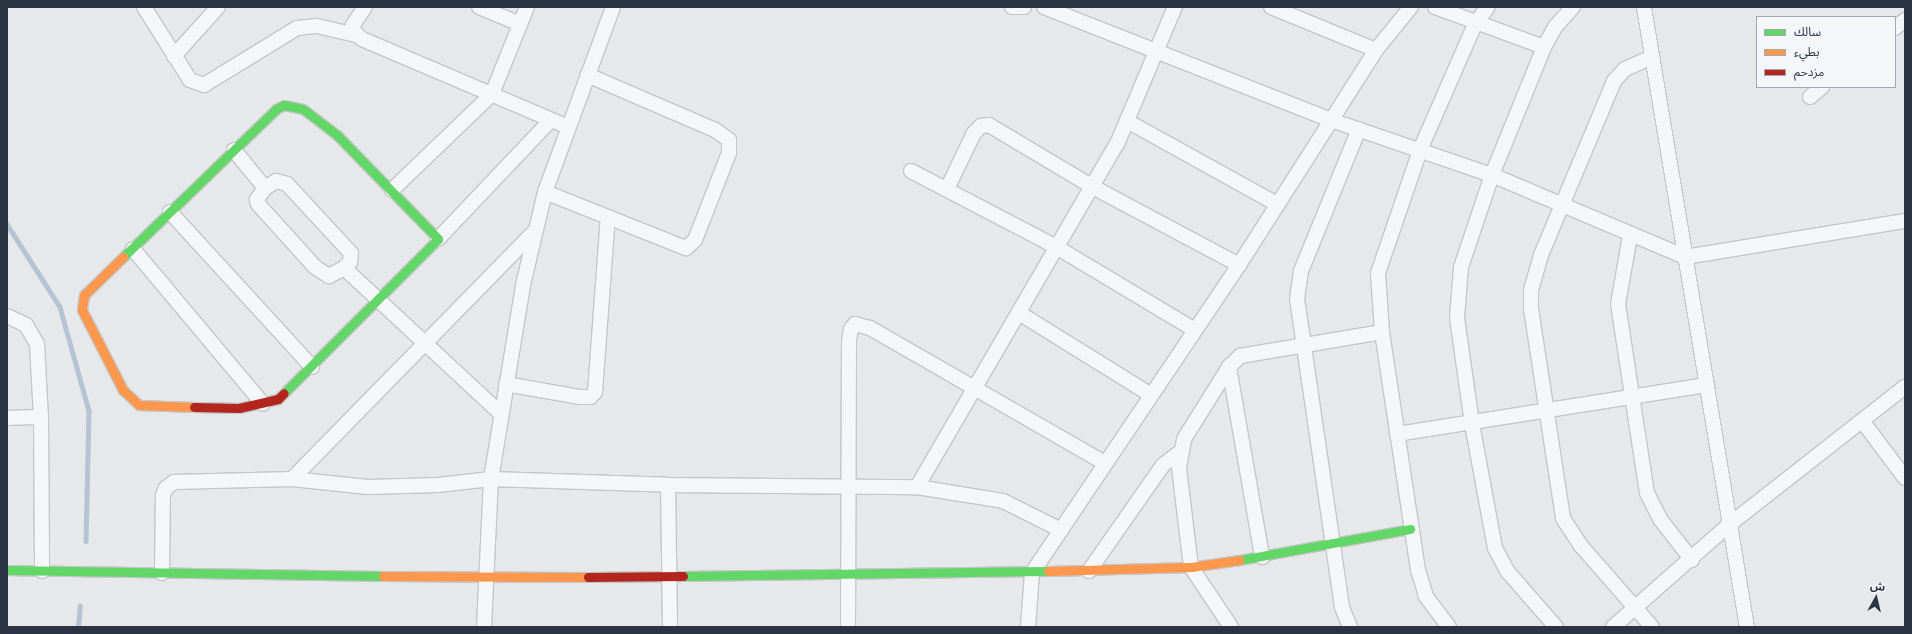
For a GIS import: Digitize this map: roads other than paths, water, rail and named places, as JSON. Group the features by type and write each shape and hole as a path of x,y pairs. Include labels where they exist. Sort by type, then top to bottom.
{"street":[{"path":"144,7 190,80 209,85 297,28 317,26 356,35 550,121 566,126"},
{"path":"174,56 218,7"},
{"path":"356,35 353,25 365,7"},
{"path":"479,7 520,24"},
{"path":"392,190 492,94 527,7"},
{"path":"484,627 484,578 491,479 506,384 535,231 544,192 566,126 613,7"},
{"path":"1012,7 1024,7"},
{"path":"1044,7 1156,53 1331,120 1492,175 1563,205 1630,236 1685,257 1905,221"},
{"path":"917,487 1093,187 1127,121 1175,7"},
{"path":"1271,7 1376,50"},
{"path":"1028,627 1032,573 1151,394 1240,265 1277,204 1376,50 1411,7"},
{"path":"1435,7 1475,24 1544,47"},
{"path":"1449,627 1421,585 1410,529 1382,332 1378,292 1380,260 1420,150 1475,24 1488,7"},
{"path":"1556,627 1508,572 1495,548 1472,424 1457,318 1457,291 1461,267 1492,175 1544,47 1554,27 1573,7"},
{"path":"1644,7 1746,627"},
{"path":"1896,27 1905,20"},
{"path":"1652,57 1625,69 1614,81 1563,205 1541,254 1531,290 1531,310 1563,518 1581,546 1652,627"},
{"path":"544,192 676,246 690,246 696,240 730,146 725,136 715,130 587,75"},
{"path":"1810,96 1821,88"},
{"path":"438,239 337,135 303,109 293,105 276,109 84,295 82,305 130,399 148,406 239,408 263,404 285,394 438,239 550,121"},
{"path":"1127,121 1277,204"},
{"path":"947,189 974,133 985,125 996,127 1093,187 1240,265"},
{"path":"1350,627 1344,616 1297,299 1301,271 1359,129"},
{"path":"234,150 265,188"},
{"path":"911,171 1058,248 1195,330"},
{"path":"276,181 287,184 352,253 350,262 344,268 329,276 315,267 258,204 257,199 265,188 276,181"},
{"path":"170,212 312,367"},
{"path":"506,384 579,397 590,397 595,392 608,217"},
{"path":"292,479 535,231"},
{"path":"1630,236 1618,304 1630,398 1647,493 1660,519 1692,560"},
{"path":"133,249 263,404"},
{"path":"344,268 501,414"},
{"path":"1019,313 1151,394"},
{"path":"7,316 26,325 37,344 42,417 42,571"},
{"path":"848,627 849,341 852,326 859,324 870,328 1105,463"},
{"path":"1232,627 1191,567 1179,453 1184,439 1229,367 1247,354 1382,332"},
{"path":"1229,367 1262,557"},
{"path":"1397,434 1472,424 1707,385"},
{"path":"1613,627 1692,560 1730,524 1863,422 1905,387"},
{"path":"7,418 42,417"},
{"path":"1863,422 1905,478"},
{"path":"1089,571 1163,465 1179,453"},
{"path":"162,573 163,495 169,484 292,479 368,487 438,485 491,479 668,485 849,485 917,487 1003,501 1061,530"},
{"path":"668,485 670,627"},
{"path":"7,570 484,578 669,574 1032,573 1191,567 1333,545 1410,529"}],"waterway":[{"path":"7,224 60,307 89,411 86,541"},
{"path":"78,627 80,606"}]}
